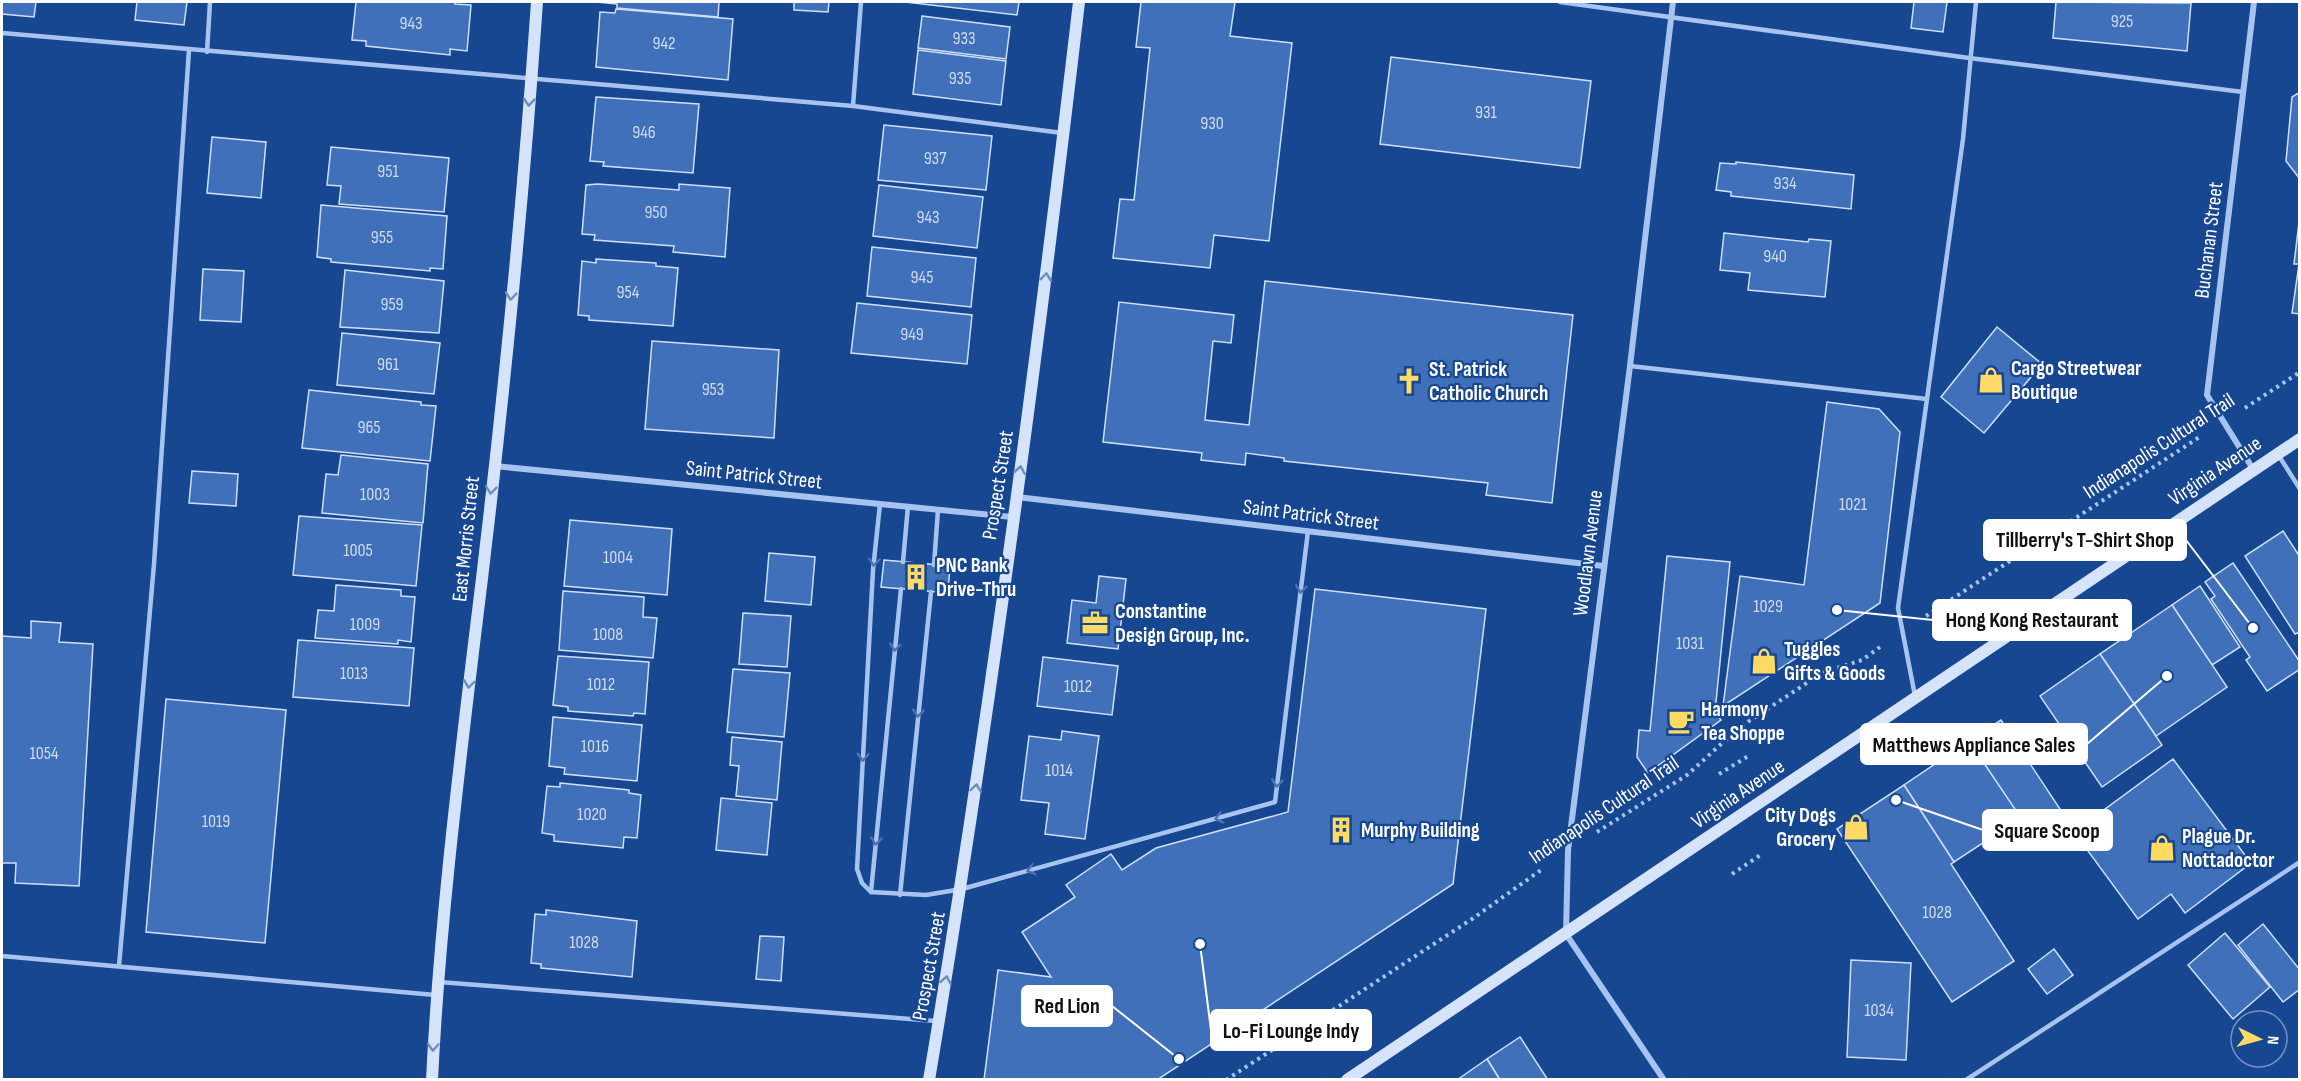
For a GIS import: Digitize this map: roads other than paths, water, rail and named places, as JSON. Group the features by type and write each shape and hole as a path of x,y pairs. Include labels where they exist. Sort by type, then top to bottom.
{"main road":[{"name":"East Morris Street","path":"432,1080 459,759 493,466 532,78 537,2"},
{"name":"Prospect Street","path":"929,1080 962,889 1012,517 1032,390 1079,2"},
{"name":"Virginia Avenue","path":"1347,1080 2300,439"}],"street":[{"name":"Woodlawn Avenue","path":"1566,934 1568,850 1630,366 1673,2"},
{"name":"Buchanan Street","path":"2253,469 2207,394 2254,2"},
{"name":"Saint Patrick Street","path":"493,466 1012,517"},
{"name":"Saint Patrick Street","path":"1016,497 1603,566"},
{"path":"1566,934 1664,1080"}],"lane":[{"path":"207,52 210,2"},
{"path":"853,106 861,2"},
{"path":"1560,2 1671,15 1969,58 2243,92"},
{"path":"1915,696 1898,608 1963,139 1976,2"},
{"path":"2,33 853,106 1064,133"},
{"path":"119,966 154,564 189,50"},
{"path":"1630,366 1927,399"},
{"path":"2278,453 2300,489"},
{"path":"880,504 873,570 857,869 862,883 872,892 900,895 926,895 962,889 1275,802 1308,531"},
{"path":"903,562 908,506"},
{"path":"934,565 938,510"},
{"path":"872,892 901,589"},
{"path":"900,895 931,592"},
{"path":"1966,1080 2300,862"},
{"path":"2,956 438,989 939,1021"}],"place":[{"name":"Cargo Streetwear Boutique","path":"1991,380"},
{"name":"St. Patrick Catholic Church","path":"1409,381"},
{"name":"PNC Bank Drive-Thru","path":"916,577"},
{"name":"Hong Kong Restaurant","path":"1837,610"},
{"name":"Constantine Design Group, Inc.","path":"1095,623"},
{"name":"Tillberry's T-Shirt Shop","path":"2253,628"},
{"name":"Tuggles Gifts & Goods","path":"1764,661"},
{"name":"Matthews Appliance Sales","path":"2167,676"},
{"name":"Harmony Tea Shoppe","path":"1681,721"},
{"name":"Square Scoop","path":"1896,800"},
{"name":"City Dogs Grocery","path":"1856,827"},
{"name":"Murphy Building","path":"1341,830"},
{"name":"Plague Dr. Nottadoctor","path":"2162,848"},
{"name":"Lo-Fi Lounge Indy","path":"1200,944"},
{"name":"Red Lion","path":"1179,1059"}]}
